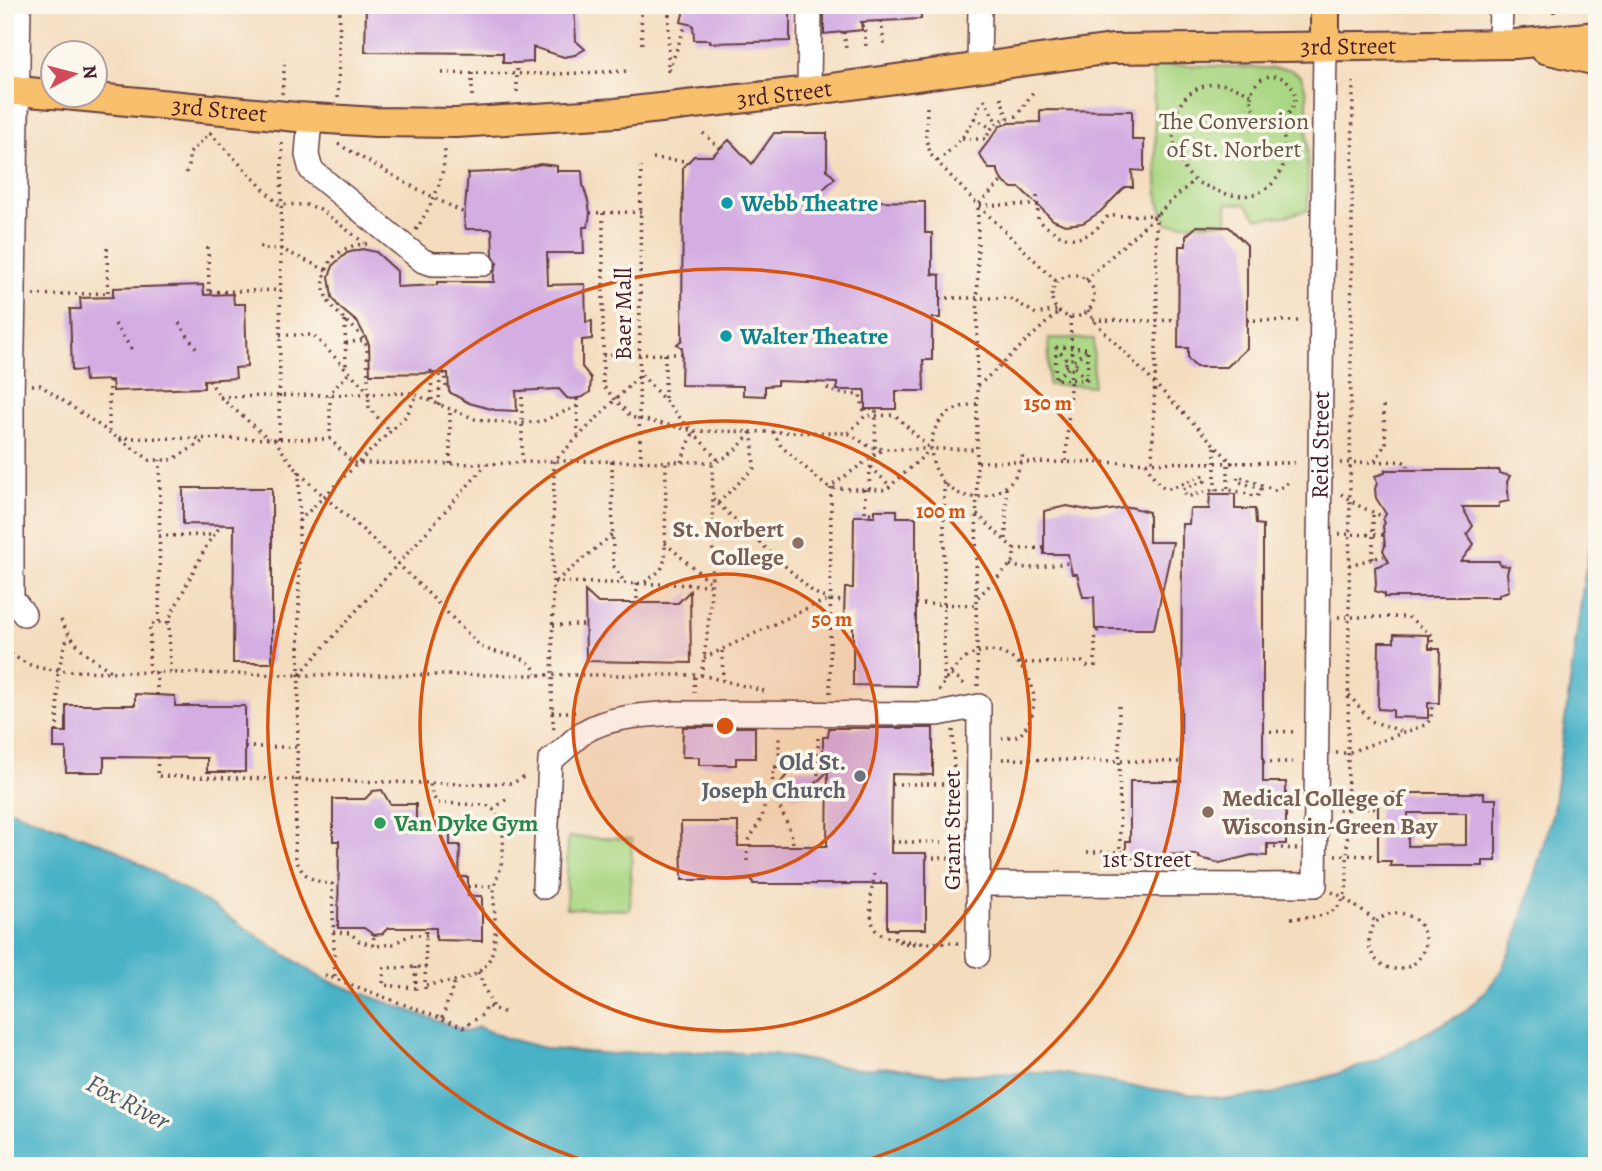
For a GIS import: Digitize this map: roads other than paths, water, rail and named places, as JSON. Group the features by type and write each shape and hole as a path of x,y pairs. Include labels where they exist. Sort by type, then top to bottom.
{"main road":[{"name":"Reid Street","path":"1325,5 1325,45"},
{"path":"1508,44 1597,36"},
{"name":"3rd Street","path":"108,99 310,118 445,123 616,113 809,91 1112,49 1508,44"},
{"path":"1508,44 1597,61"},
{"name":"3rd Street","path":"11,91 38,93"}],"street":[{"path":"19,5 11,91 14,295 12,598 23,614"},
{"path":"809,91 810,5"},
{"path":"979,68 980,5"},
{"path":"1501,5 1508,44"},
{"name":"Reid Street","path":"1315,885 1325,45"},
{"path":"310,118 307,155 311,170 423,261 433,264 483,264"},
{"name":"Grant Street","path":"544,887 554,759 584,732 609,722 676,713 938,714 979,706 978,948"},
{"name":"1st Street","path":"978,884 1315,885"}],"water":[{"name":"Fox River","path":"1597,507 1597,1166 5,1166 5,808 111,847 207,903 323,979 468,1032 478,1027 548,1049 613,1054 677,1051 773,1054 857,1069 891,1067 941,1075 1054,1072 1123,1085 1228,1099 1276,1093 1371,1063 1463,1013 1500,973 1517,935 1553,811 1584,579"}],"place":[{"name":"Webb Theatre","path":"727,203"},
{"name":"Walter Theatre","path":"726,336"},
{"name":"St. Norbert College","path":"798,543"},
{"name":"Old St. Joseph Church","path":"860,776"},
{"name":"Medical College of Wisconsin-Green Bay","path":"1208,812"},
{"name":"Van Dyke Gym","path":"380,823"}],"park label":[{"name":"The Conversion of St. Norbert","path":"1234,135"}]}
